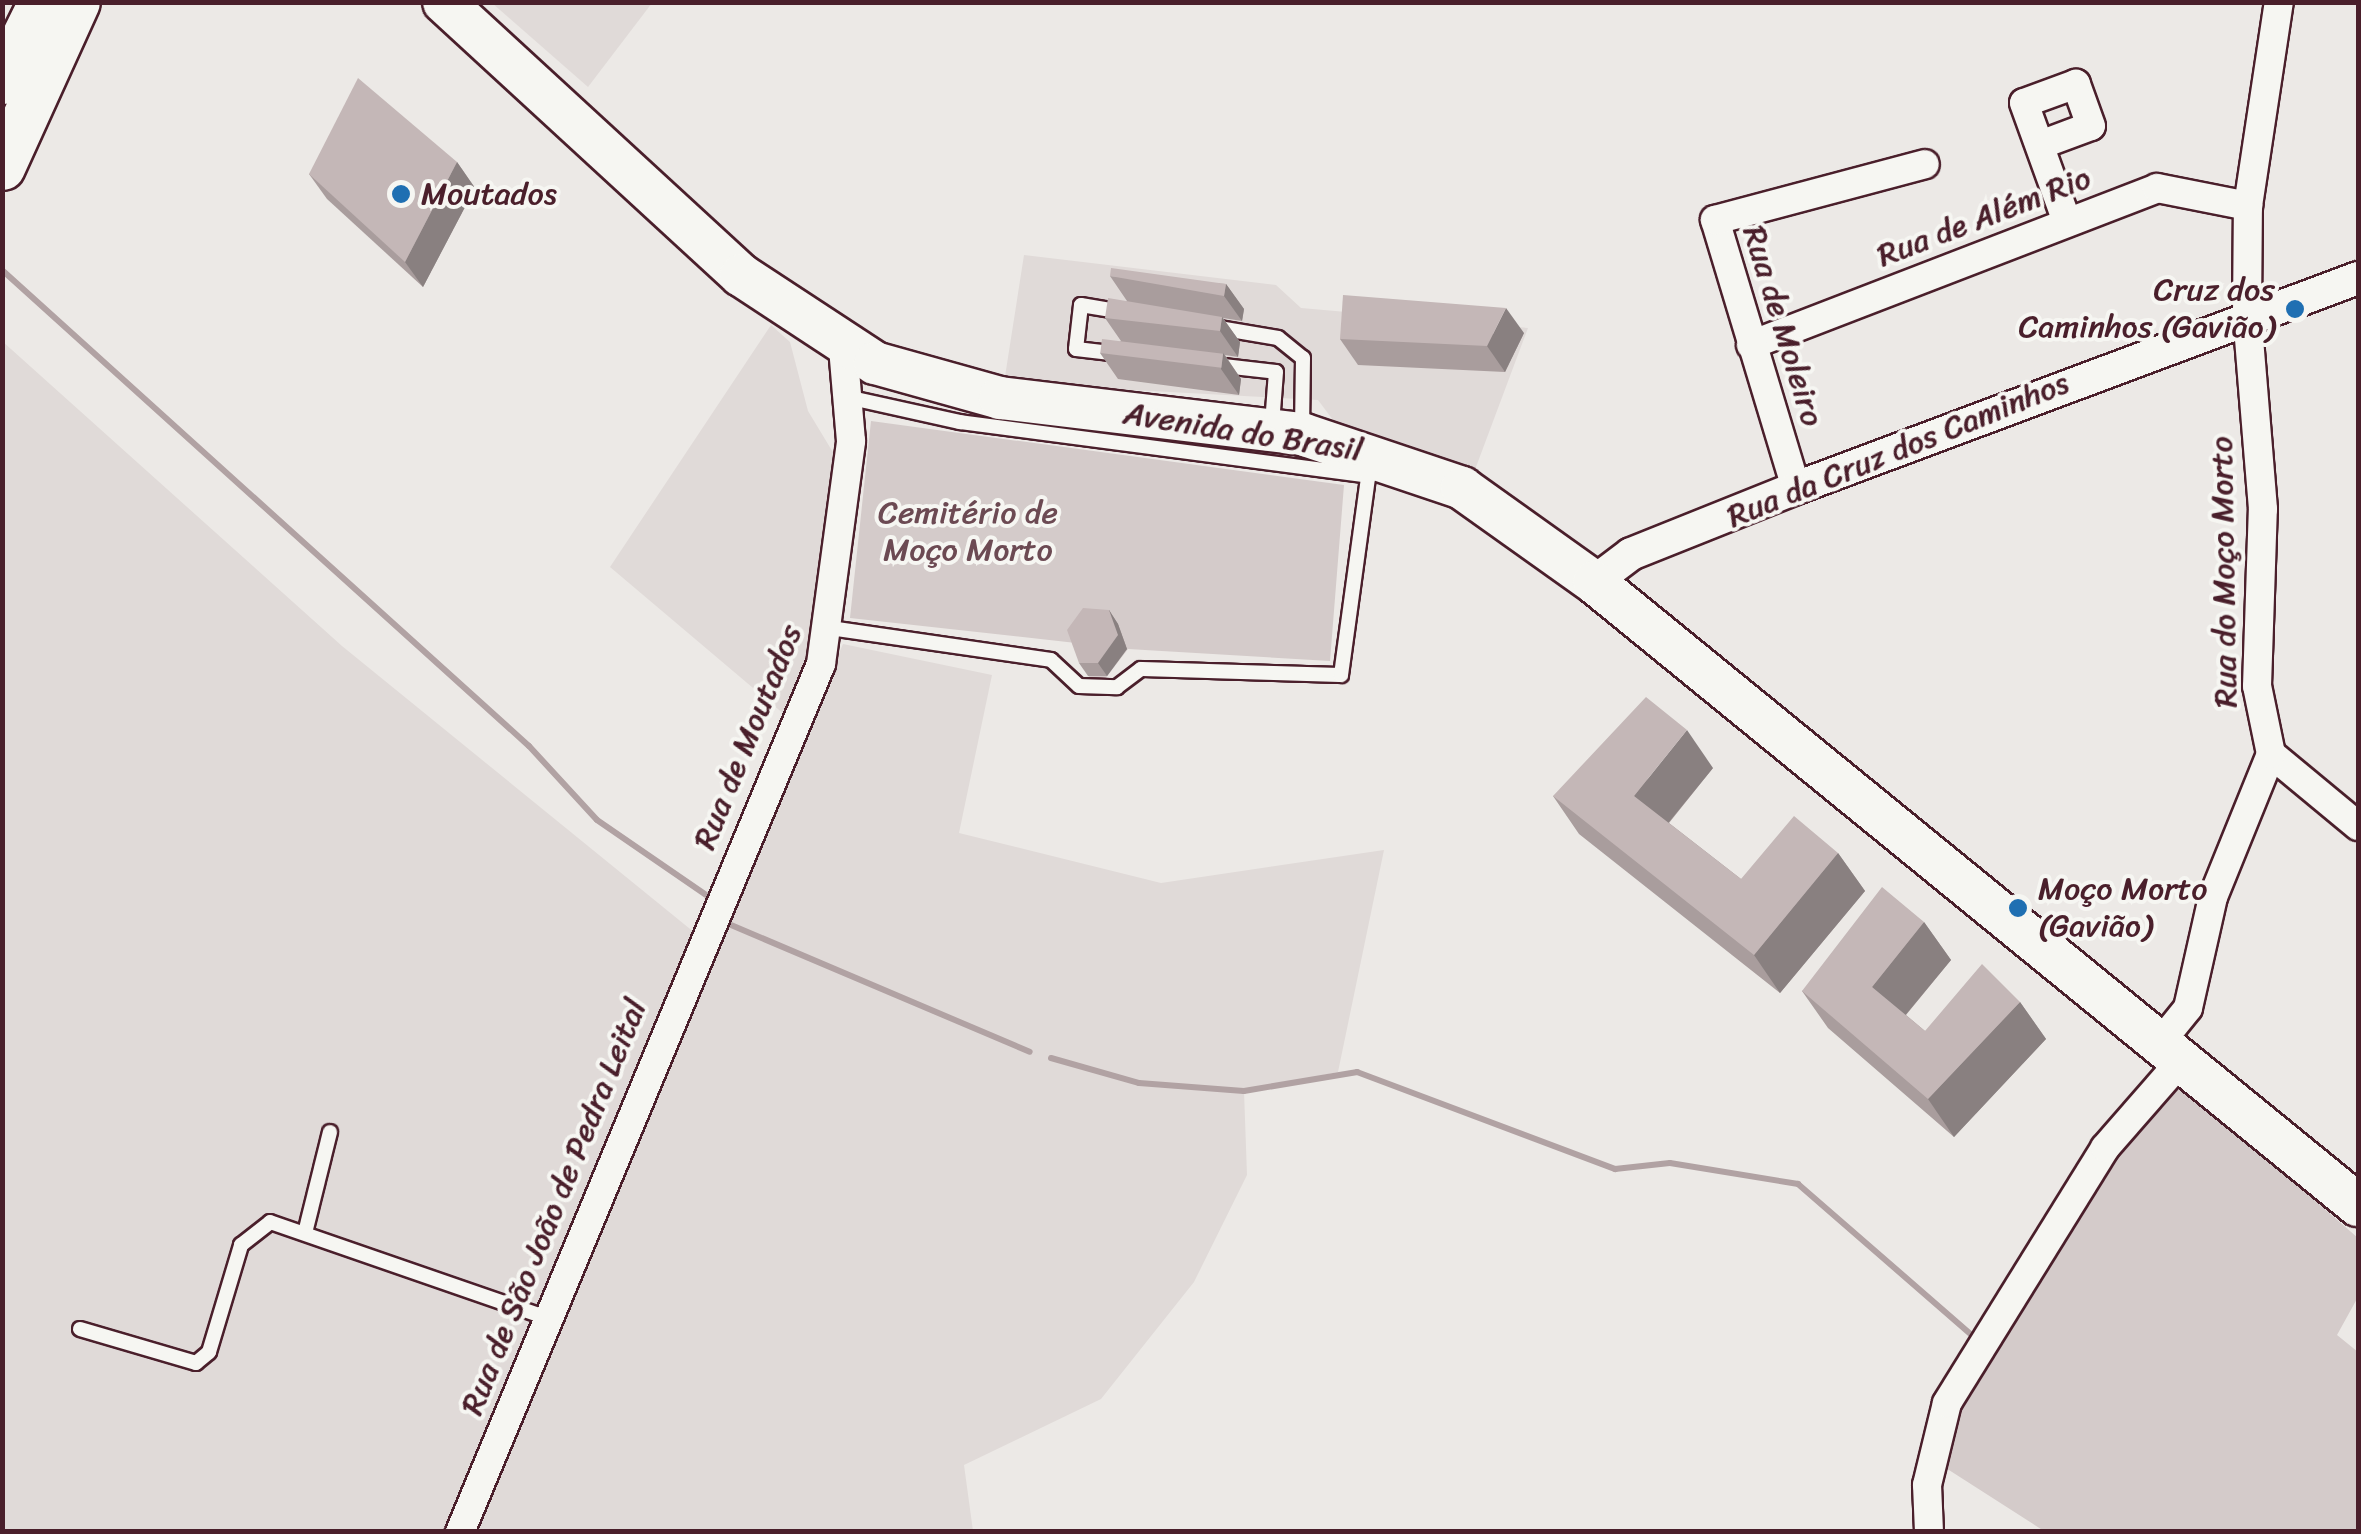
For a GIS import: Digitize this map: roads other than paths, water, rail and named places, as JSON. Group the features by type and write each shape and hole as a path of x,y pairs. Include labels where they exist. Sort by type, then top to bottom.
{"highway":[{"path":"2,81 41,2"},
{"path":"2,167 77,2"}],"main road":[{"name":"Avenida do Brasil","path":"444,2 741,275 843,348 935,385 1000,398 1287,432 1370,463 1462,488 1594,582 2358,1205"}],"street":[{"name":"Rua do Moço Morto","path":"2271,754 2257,686 2263,510 2247,313 2248,206 2279,2"},
{"path":"2040,145 2067,222"},
{"name":"Rua de Moleiro","path":"1796,488 1715,220 1925,164"},
{"name":"Rua de Além Rio","path":"1750,345 2157,188 2248,206"},
{"name":"Rua da Cruz dos Caminhos","path":"1594,582 1664,543 1796,488 2247,313 2358,278"},
{"name":"Rua de Moutados","path":"716,910 830,628 847,397 843,348"},
{"name":"Rua da Cruz dos Caminhos","path":"1630,611 1632,584 1664,543"},
{"path":"1929,1532 1934,1441 1983,1346 2105,1148 2170,1052 2188,1008 2213,897 2271,754 2358,826"},
{"name":"Rua de São João de Pedra Leital","path":"460,1532 545,1317 716,910"}],"lane":[{"path":"1131,355 1076,348 1081,305 1140,315"},
{"path":"1199,325 1278,338 1303,358 1287,432"},
{"path":"1204,364 1276,372 1287,432"},
{"path":"830,628 1051,660 1079,686 1117,687 1140,668 1340,676 1370,463 960,422 847,397"},
{"path":"305,1232 330,1132"},
{"path":"80,1330 196,1363 209,1352 252,1228 270,1222 545,1317"}],"waterway":[{"path":"2,270 529,746 597,820 706,895"},
{"path":"724,922 1030,1052"},
{"path":"1051,1058 1139,1083 1244,1091 1357,1072 1615,1169 1670,1163 1798,1184 1975,1338"}],"place":[{"name":"Moutados","path":"401,194"},
{"name":"Cruz dos Caminhos (Gavião)","path":"2295,309"},
{"name":"Moço Morto (Gavião)","path":"2018,908"}],"park label":[{"name":"Cemitério de Moço Morto","path":"968,532"}]}
